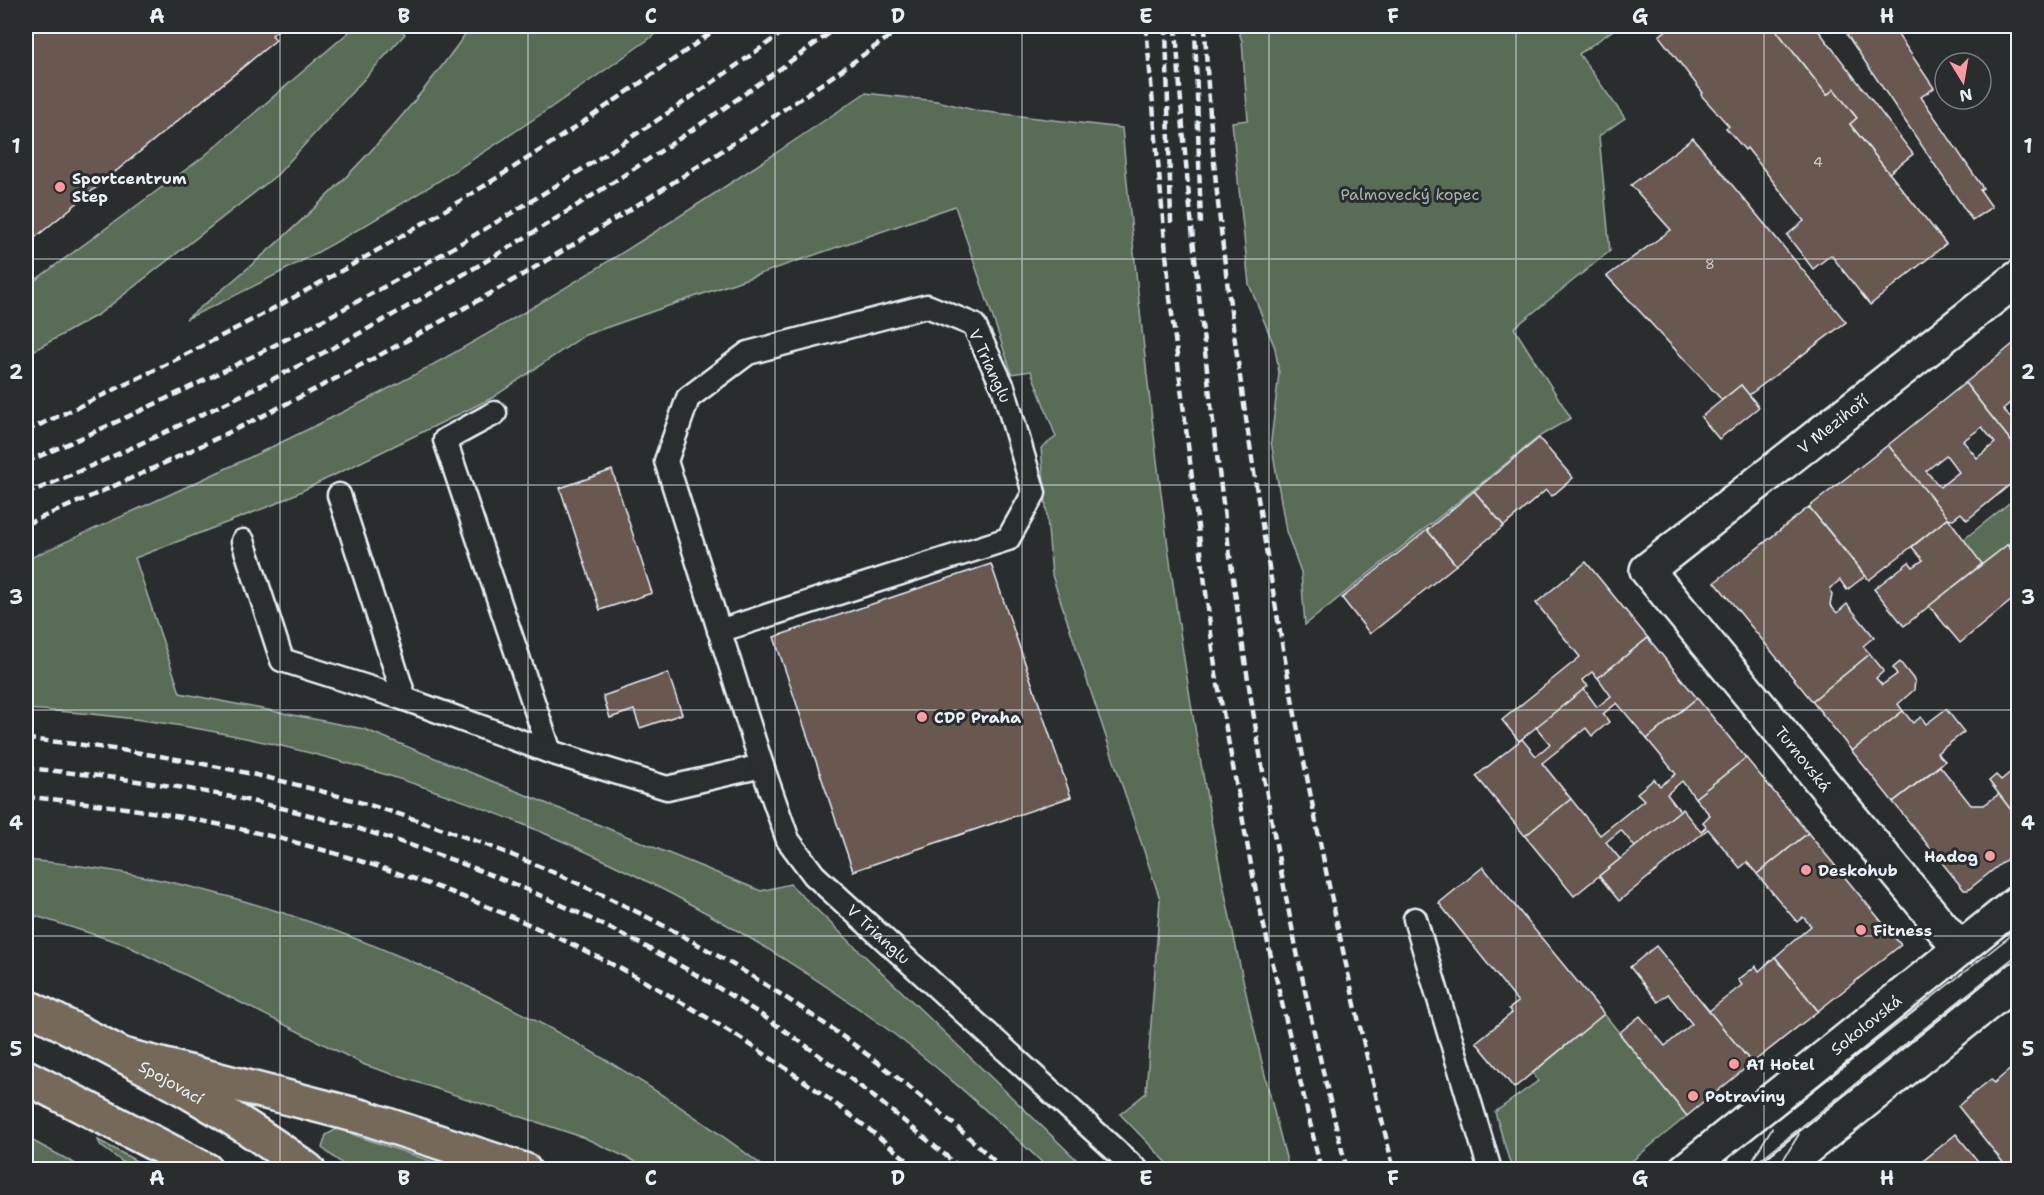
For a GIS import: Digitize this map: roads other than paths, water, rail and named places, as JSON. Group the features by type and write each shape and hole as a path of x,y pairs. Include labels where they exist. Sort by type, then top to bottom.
{"main road":[{"name":"Spojovací","path":"26,1006 201,1096 308,1170"},
{"path":"126,1056 363,1117 524,1170"},
{"path":"26,1077 206,1170"}],"street":[{"name":"V Mezihoří","path":"1647,570 2019,278"},
{"name":"Turnovská","path":"1647,570 1960,949"},
{"name":"Sokolovská","path":"1685,1170 2019,902"},
{"path":"1779,1170 2019,979"}],"lane":[{"name":"V Trianglu","path":"719,631 1008,538 1034,493 1003,387 974,325 927,306 748,353 688,398 666,460 719,631 762,766 788,840 814,875 1137,1170"},
{"path":"495,413 445,440 550,752"},
{"path":"339,495 405,699"},
{"path":"243,541 282,660 405,699 550,752 667,788 762,766"},
{"path":"1415,919 1490,1170"}],"tram line":[{"path":"1712,1170 2018,930"},
{"path":"1747,1170 2018,954"},
{"path":"1750,1164 1772,1128"},
{"path":"1777,1170 1799,1134"}],"railway":[{"path":"26,431 207,343 383,247 554,141 638,85 720,26"},
{"path":"26,462 226,370 421,266 609,152 791,26"},
{"path":"26,494 134,447 240,396 344,342 446,284 547,224 646,161 744,95 839,26"},
{"path":"26,524 256,419 369,361 479,300 695,168 904,26"},
{"path":"1146,26 1170,298 1216,674 1256,892 1321,1170"},
{"path":"1166,26 1171,223"},
{"path":"1176,26 1186,165 1205,350 1249,689 1302,978 1347,1170"},
{"path":"1195,26 1201,228"},
{"path":"1205,26 1207,77 1221,229 1262,525 1294,710 1331,895 1394,1170"},
{"path":"26,739 161,756 295,784 425,823 551,872 673,931 790,1000 900,1080 1004,1170"},
{"path":"26,768 161,784 279,807 423,850 494,876 631,939 697,975 760,1014 813,1050 864,1089 963,1170"},
{"path":"26,797 150,812 270,836 388,870 502,913 612,964 719,1025 821,1093 919,1170"}],"place":[{"name":"Sportcentrum Step","path":"60,187"},
{"name":"CDP Praha","path":"922,717"},
{"name":"Hadog","path":"1990,856"},
{"name":"Deskohub","path":"1806,870"},
{"name":"Fitness","path":"1861,930"},
{"name":"A1 Hotel","path":"1734,1064"},
{"name":"Potraviny","path":"1693,1096"}],"park label":[{"name":"Palmovecký kopec","path":"1410,194"}]}
